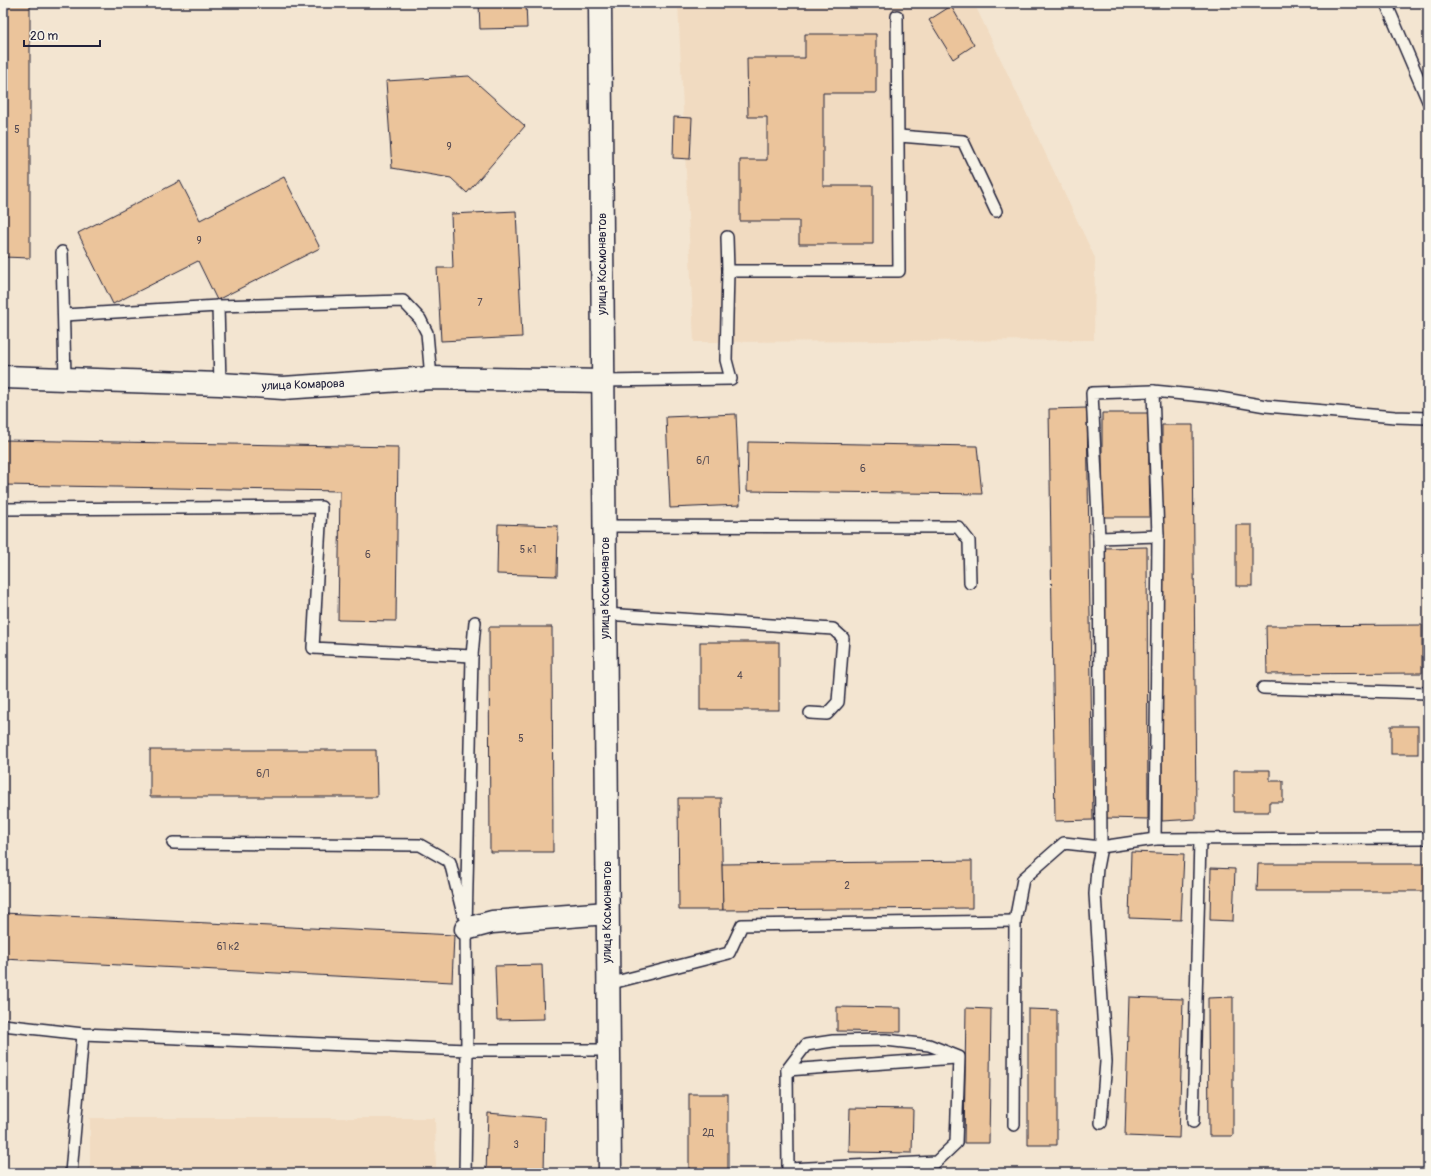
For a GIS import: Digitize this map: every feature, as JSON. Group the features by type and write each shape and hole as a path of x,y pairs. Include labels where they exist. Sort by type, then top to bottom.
{"street":[{"name":"улица Космонавтов","path":"600,3 610,1173"},
{"name":"улица Комарова","path":"3,377 220,384 283,388 431,378 603,381"},
{"path":"466,929 492,922 607,913"}],"lane":[{"path":"1386,3 1428,101"},
{"path":"728,271 899,271 897,16"},
{"path":"899,136 963,141 996,211"},
{"path":"603,381 731,379 726,360 728,271 727,237"},
{"path":"62,252 65,379"},
{"path":"64,315 218,306 403,301 420,319 427,333 431,378"},
{"path":"218,306 220,384"},
{"path":"1152,391 1158,536 1156,839"},
{"path":"1101,1123 1106,1062 1095,894 1097,868 1101,847 1099,538 1092,393 1152,391 1214,397 1266,406 1395,417 1428,418"},
{"path":"3,509 322,507 313,648 472,656"},
{"path":"604,526 958,527 969,542 970,583"},
{"path":"1099,538 1158,536"},
{"path":"605,614 832,630 844,638 838,702 827,714 810,713"},
{"path":"465,1173 467,1050 466,929 472,656 475,622"},
{"path":"1263,688 1428,693"},
{"path":"1014,1125 1015,921 1023,879 1064,843 1101,847 1156,839 1428,838"},
{"path":"1193,1122 1200,839"},
{"path":"173,843 420,845 450,862 466,929"},
{"path":"608,984 729,953 742,926 1015,921"},
{"path":"3,1025 83,1034 467,1050 609,1050"},
{"path":"71,1173 83,1034"},
{"path":"886,1040 929,1045 959,1057 956,1143 936,1162 787,1171 787,1070 806,1045 833,1041 886,1040"},
{"path":"787,1070 959,1057"}],"shaded area":[{"path":"678,3 974,3 1095,258 1094,340 694,342"},
{"path":"90,1118 435,1118 436,1173 90,1173"}],"building":[{"path":"3,3 30,3 30,258 3,257"},
{"path":"479,3 526,3 527,28 480,29"},
{"path":"951,6 974,45 953,59 929,20"},
{"path":"805,34 876,34 876,93 823,93 823,186 873,186 873,244 799,244 799,221 740,221 740,160 767,160 767,117 748,117 747,58 805,58"},
{"path":"469,76 525,126 467,193 451,178 392,168 386,81"},
{"path":"674,117 692,118 690,159 673,158"},
{"path":"284,177 320,248 217,300 198,261 113,304 78,233 180,181 200,220"},
{"path":"516,211 522,337 441,341 437,268 453,268 451,214"},
{"path":"1087,408 1093,820 1055,821 1049,409"},
{"path":"1102,413 1148,413 1150,517 1102,517"},
{"path":"736,414 740,505 670,508 666,417"},
{"path":"1162,425 1193,425 1196,819 1162,821"},
{"path":"3,440 398,447 396,621 338,620 340,491 3,485"},
{"path":"748,442 977,446 982,494 747,491"},
{"path":"498,524 558,526 557,576 497,574"},
{"path":"1236,525 1252,525 1252,586 1236,586"},
{"path":"1147,547 1148,819 1106,818 1104,548"},
{"path":"1422,625 1422,673 1267,674 1266,626"},
{"path":"489,627 552,627 553,852 490,852"},
{"path":"700,642 779,642 779,710 700,710"},
{"path":"1391,726 1418,726 1418,754 1391,754"},
{"path":"150,750 376,750 377,797 150,797"},
{"path":"1234,770 1270,770 1270,781 1283,781 1283,802 1269,802 1269,812 1234,812"},
{"path":"678,798 721,798 723,910 679,910"},
{"path":"1131,852 1184,854 1181,920 1129,918"},
{"path":"972,861 972,908 723,910 722,864"},
{"path":"1258,864 1428,864 1428,891 1257,891"},
{"path":"1211,868 1235,869 1233,921 1210,920"},
{"path":"3,913 454,935 452,982 3,959"},
{"path":"542,965 544,1019 497,1020 495,966"},
{"path":"1129,997 1183,999 1179,1138 1125,1136"},
{"path":"1233,997 1233,1136 1209,1136 1208,998"},
{"path":"837,1007 901,1008 901,1032 837,1031"},
{"path":"966,1008 991,1009 989,1143 964,1143"},
{"path":"1028,1009 1057,1010 1057,1145 1028,1145"},
{"path":"689,1094 728,1094 728,1173 689,1173"},
{"path":"850,1108 913,1109 912,1153 849,1152"},
{"path":"488,1113 545,1118 544,1173 486,1173"}]}
